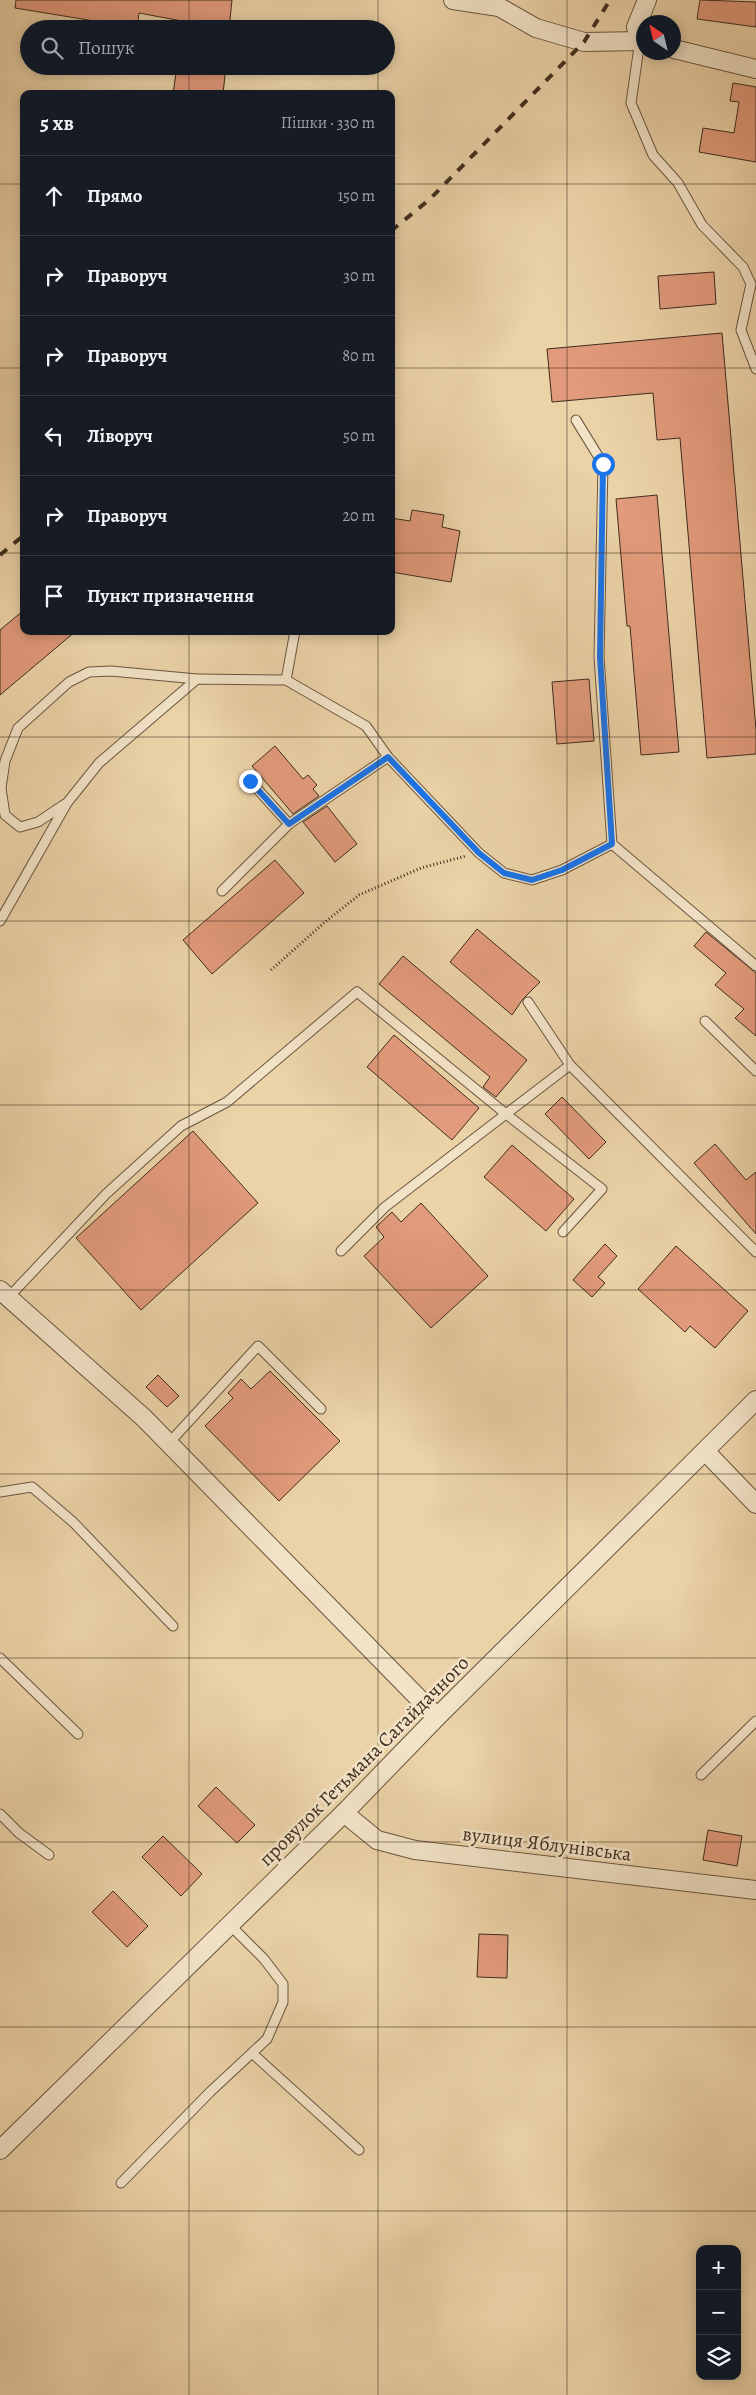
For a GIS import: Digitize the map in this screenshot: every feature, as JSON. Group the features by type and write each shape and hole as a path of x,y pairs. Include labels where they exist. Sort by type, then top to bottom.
{"street":[{"path":"453,0 500,3 536,28 584,42 636,40"},
{"path":"641,15 647,0"},
{"path":"681,51 756,69"},
{"path":"4,1294 144,1418 437,1717"},
{"name":"провулок Гетьмана Сагайдачного","path":"0,2150 344,1813 437,1717 756,1400"},
{"path":"705,1451 756,1504"},
{"name":"вулиця Яблунівська","path":"344,1813 377,1840 415,1850 756,1890"}],"lane":[{"path":"639,60 631,104 653,155 678,183 702,226 743,267 751,284 742,330 756,369"},
{"path":"576,420 603,464 600,657 612,844 756,966"},
{"path":"286,680 294,635"},
{"path":"67,803 38,822 20,828 5,815 1,788 5,761 18,728 69,682 89,672 111,671 197,679 286,680 366,726 388,757 479,853 504,873 532,880 562,870 612,844"},
{"path":"0,921 67,803 99,763 197,679"},
{"path":"222,891 289,824 388,757"},
{"path":"250,781 289,824"},
{"path":"4,1294 106,1194 181,1126 227,1102 357,992 506,1114 602,1189 563,1232"},
{"path":"528,1002 570,1065 756,1252"},
{"path":"705,1021 756,1071"},
{"path":"341,1251 384,1207 570,1065"},
{"path":"169,1443 258,1346 321,1409"},
{"path":"0,1492 32,1487 72,1522 173,1626"},
{"path":"0,1658 78,1734"},
{"path":"701,1775 756,1722"},
{"path":"0,1814 19,1833 49,1855"},
{"path":"121,2183 267,2039 283,2002 283,1984 264,1959 229,1924"},
{"path":"252,2053 359,2150"}],"path":[{"path":"272,970 325,922 360,895 421,868 479,853"}],"building":[{"path":"16,0 232,0 230,20 177,20 139,13 138,20 88,20 15,8"},
{"path":"700,0 756,2 756,27 697,19"},
{"path":"176,75 225,75 223,90 174,90"},
{"path":"733,83 756,87 756,162 699,152 703,128 734,133 739,102 730,101"},
{"path":"714,272 716,304 660,309 658,276"},
{"path":"722,333 756,730 756,754 707,758 680,438 657,440 653,393 552,402 547,349"},
{"path":"657,495 679,752 641,755 630,626 627,626 616,499"},
{"path":"412,510 444,515 442,527 460,531 451,582 395,573 395,519 410,521"},
{"path":"20,613 20,635 71,635 0,695 0,630"},
{"path":"589,679 594,741 557,744 552,682"},
{"path":"275,746 303,779 308,775 317,785 313,789 319,796 293,814 252,766"},
{"path":"327,806 357,844 335,862 303,822"},
{"path":"275,860 304,893 212,974 183,940"},
{"path":"477,929 540,982 523,999 512,1015 450,962"},
{"path":"706,932 756,973 756,1036 735,1018 744,1009 715,985 726,973 694,946"},
{"path":"403,956 527,1060 496,1097 483,1087 490,1077 379,984"},
{"path":"394,1035 479,1108 452,1140 367,1067"},
{"path":"562,1097 606,1142 589,1159 545,1114"},
{"path":"193,1131 258,1203 141,1310 76,1238"},
{"path":"715,1144 746,1180 756,1172 756,1234 694,1163"},
{"path":"512,1145 574,1199 546,1231 484,1177"},
{"path":"421,1203 488,1276 431,1328 364,1256 384,1237 376,1227 392,1212 401,1222"},
{"path":"605,1244 617,1256 598,1277 605,1283 592,1297 573,1280"},
{"path":"676,1246 748,1311 715,1348 690,1326 685,1332 638,1289"},
{"path":"270,1371 340,1441 279,1501 205,1426 233,1398 228,1393 241,1379 251,1389"},
{"path":"158,1375 179,1396 167,1407 146,1387"},
{"path":"216,1787 255,1825 237,1843 198,1806"},
{"path":"708,1830 742,1836 737,1866 703,1860"},
{"path":"163,1836 202,1874 181,1896 142,1857"},
{"path":"113,1891 148,1926 127,1947 92,1912"},
{"path":"479,1934 508,1935 507,1978 477,1977"}],"railway":[{"path":"395,228 430,199 584,42 610,0"},
{"path":"0,555 20,538"}],"route":[{"path":"250,781 289,824 388,757 479,853 504,873 532,880 562,870 612,844 600,657 603,464"}]}
